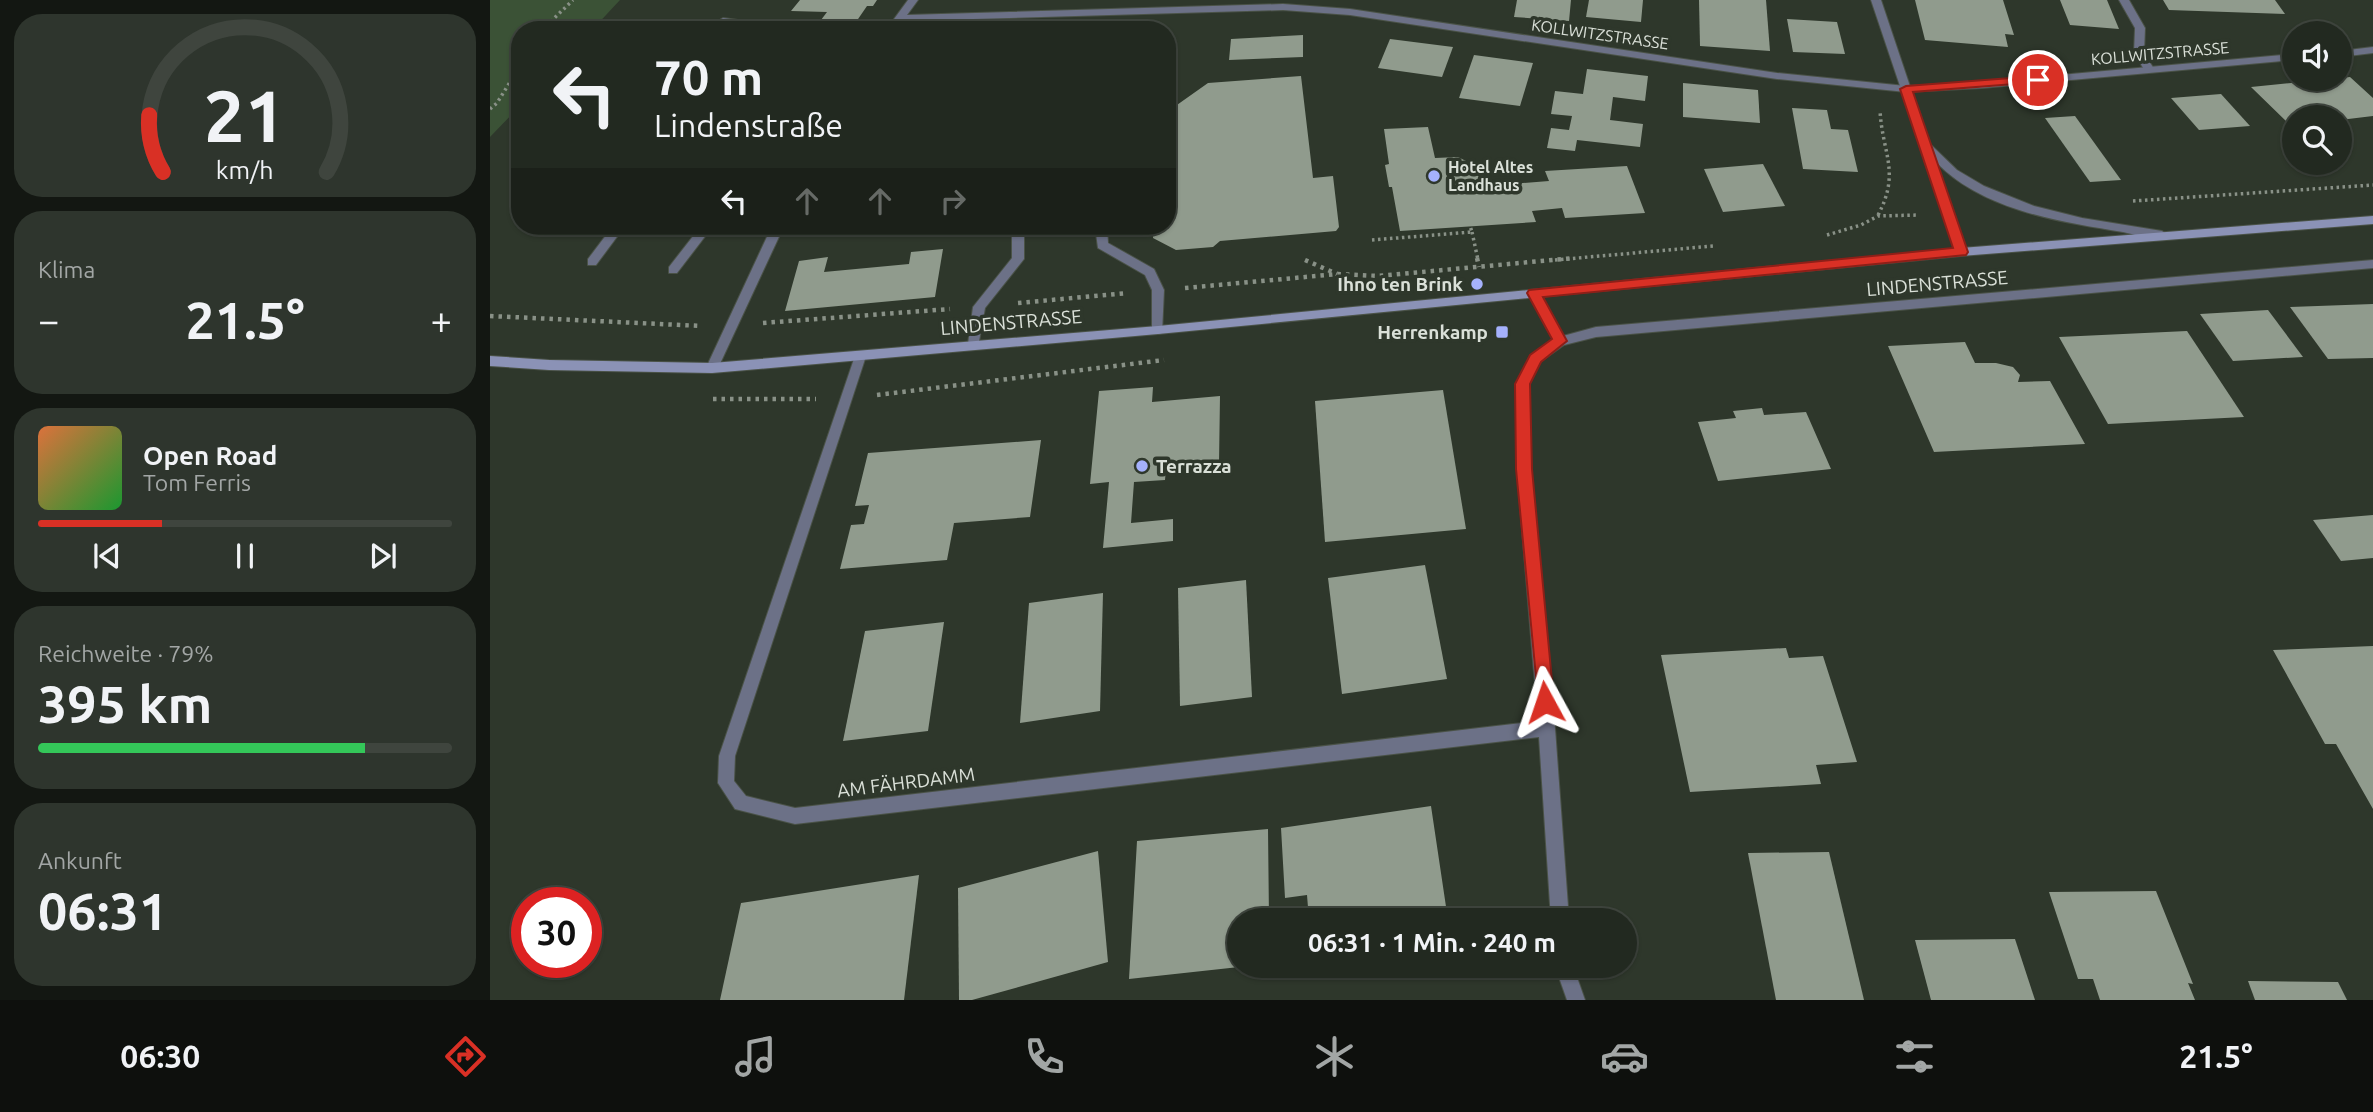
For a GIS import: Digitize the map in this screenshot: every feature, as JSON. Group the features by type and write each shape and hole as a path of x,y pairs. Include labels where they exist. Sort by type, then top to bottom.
{"main road":[{"name":"LINDENSTRASSE","path":"490,361 549,365 712,368 1158,330 1961,252 2373,220"}],"street":[{"path":"898,21 914,0"},
{"path":"1876,0 1961,252"},
{"path":"2124,0 2140,29 2139,53 2149,69"},
{"name":"KOLLWITZSTRASSE","path":"901,18 1284,3 1777,76 1906,89 1982,85 2282,58"},
{"path":"2352,53 2373,50"},
{"path":"1925,144 1955,174 2014,204 2051,216 2162,235"},
{"path":"592,262 612,235"},
{"path":"673,270 701,235"},
{"path":"712,368 775,235"},
{"path":"974,344 979,307 1018,259 1018,235"},
{"path":"1101,235 1101,245 1150,272 1158,290 1158,330"},
{"name":"LINDENSTRASSE","path":"1560,341 1596,332 2373,264"},
{"path":"1534,293 1560,341 1535,359 1522,384 1524,469 1548,728 1559,908"},
{"name":"AM FÄHRDAMM","path":"860,356 727,756 726,783 741,803 796,816 1548,728"},
{"path":"1568,978 1576,1000"}],"path":[{"path":"551,21 573,0"},
{"path":"490,109 511,80"},
{"path":"1817,236 1861,225 1878,216 1890,198 1892,181 1879,111 1906,89"},
{"path":"2129,201 2373,185"},
{"path":"1470,226 1479,267"},
{"path":"1372,240 1472,232"},
{"path":"490,316 677,327 732,325 979,307 1338,274 1378,276 1722,245"},
{"path":"1305,260 1338,274"}],"green space":[{"path":"490,0 620,0 600,21 511,21 511,115 490,137"}],"building":[{"path":"800,0 877,0 873,6 867,6 857,21 821,20 827,12 791,11"},
{"path":"1517,0 1571,0 1569,21 1514,17"},
{"path":"1589,0 1643,0 1641,22 1586,17"},
{"path":"1699,0 1766,0 1770,51 1700,46"},
{"path":"1915,0 2003,0 2014,35 2005,34 2008,47 1925,40"},
{"path":"2060,0 2107,0 2119,29 2070,25"},
{"path":"2163,0 2275,0 2285,14 2169,10"},
{"path":"1787,19 1837,22 1845,54 1793,52"},
{"path":"1303,35 1303,57 1229,60 1231,39"},
{"path":"1390,39 1453,47 1442,77 1378,68"},
{"path":"1474,55 1533,63 1520,106 1459,98"},
{"path":"1587,69 1648,76 1645,101 1613,97 1610,120 1643,124 1640,147 1577,140 1575,151 1547,148 1551,128 1569,130 1572,116 1551,114 1555,91 1583,94"},
{"path":"1301,76 1313,178 1333,176 1339,227 1336,231 1220,241 1213,247 1176,250 1153,238 1153,235 1176,235 1176,106 1208,83"},
{"path":"2352,79 2373,98 2373,116 2352,119 2352,105 2282,105 2282,117 2251,87 2282,84 2282,91 2352,91"},
{"path":"1683,83 1758,90 1760,123 1683,117"},
{"path":"2221,94 2250,126 2199,130 2171,98"},
{"path":"1792,108 1827,110 1831,129 1848,130 1858,172 1803,169"},
{"path":"2075,116 2121,180 2090,182 2045,118"},
{"name":"Hotel Altes Landhaus","path":"1428,127 1435,158 1458,157 1480,168 1483,186 1549,181 1545,171 1627,166 1645,213 1565,218 1562,208 1532,211 1536,222 1400,231 1385,165 1389,164 1384,129"},
{"path":"1763,164 1785,206 1723,212 1704,169"},
{"path":"943,249 935,297 785,311 799,261 828,257 824,272 909,264 911,252"},
{"path":"2373,304 2373,358 2328,359 2290,307"},
{"path":"2268,310 2303,357 2233,361 2200,314"},
{"path":"2187,331 2244,417 2108,424 2059,337"},
{"path":"1965,342 1975,363 1996,363 2013,367 2020,375 2018,382 2050,381 2085,444 1934,452 1888,346"},
{"name":"Terrazza","path":"1153,387 1152,402 1220,396 1219,464 1166,468 1165,480 1134,482 1131,523 1173,519 1173,541 1103,548 1109,482 1090,484 1099,391"},
{"path":"1443,390 1466,529 1325,542 1315,401"},
{"path":"1762,408 1764,415 1806,412 1831,469 1718,481 1698,422 1736,418 1733,411"},
{"path":"1041,440 1030,517 954,523 947,560 840,569 851,525 864,524 869,505 855,506 868,453"},
{"path":"2373,515 2373,558 2341,561 2313,520"},
{"path":"1425,565 1447,679 1342,694 1328,578"},
{"path":"1246,580 1252,697 1180,706 1178,588"},
{"path":"1103,593 1100,711 1020,723 1029,603"},
{"path":"944,622 928,731 843,741 865,631"},
{"path":"2373,646 2373,809 2336,744 2325,744 2273,650"},
{"path":"1786,648 1789,658 1823,656 1857,762 1816,765 1821,784 1690,792 1661,655"},
{"path":"1431,806 1446,908 1308,908 1307,895 1285,898 1281,828"},
{"path":"1268,829 1269,908 1227,908 1227,968 1129,979 1137,841"},
{"path":"1098,851 1108,962 972,1000 959,1000 958,888"},
{"path":"1829,852 1864,1000 1776,1000 1748,853"},
{"path":"919,875 904,1000 720,1000 741,903"},
{"path":"2156,891 2193,984 2188,983 2195,1000 2100,1000 2093,979 2078,979 2049,892"},
{"path":"2015,939 2035,1000 1931,1000 1915,940"},
{"path":"2248,981 2338,982 2347,1000 2255,1000"}],"place":[{"name":"Hotel Altes Landhaus","path":"1434,176"},
{"name":"Ihno ten Brink","path":"1477,284"},
{"name":"Herrenkamp","path":"1502,332"},
{"name":"Terrazza","path":"1142,466"}],"route":[{"path":"1545,702 1524,469 1522,384 1535,359 1560,341 1534,293 1961,252 1906,89 2038,80"}]}
